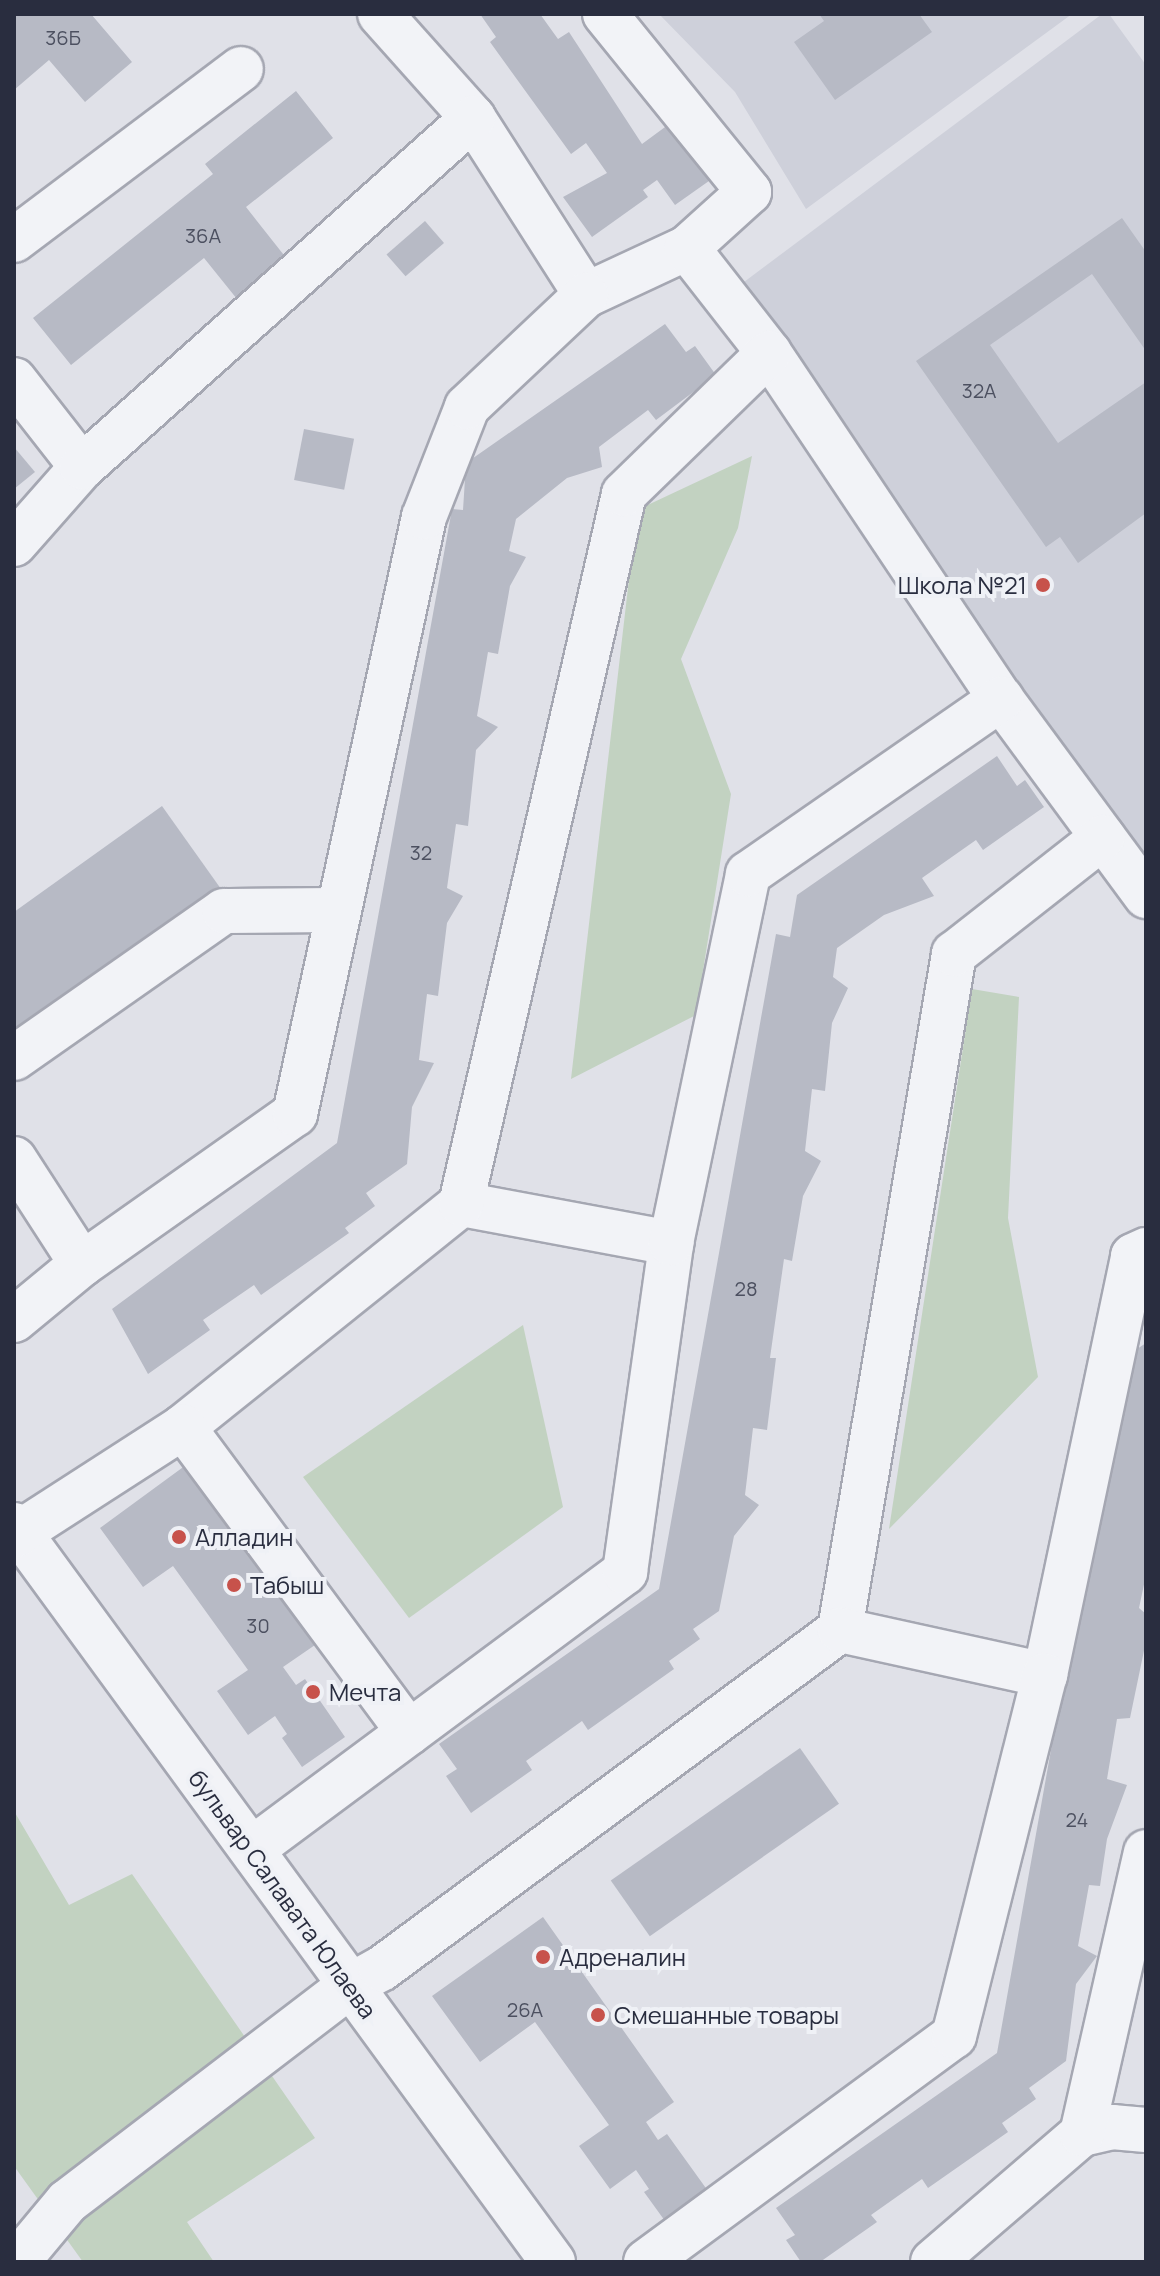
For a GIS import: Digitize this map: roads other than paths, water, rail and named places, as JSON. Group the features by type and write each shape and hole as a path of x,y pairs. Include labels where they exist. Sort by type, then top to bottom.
{"street":[{"path":"380,14 473,118 586,295"},
{"path":"14,1320 82,1264 295,1114 424,517 467,407 586,295 687,248 749,192 605,14"},
{"path":"14,240 241,69"},
{"path":"14,544 82,467 473,118"},
{"path":"687,248 769,353 1001,699 1146,896"},
{"path":"16,1531 183,1427 461,1204 624,494 769,353"},
{"path":"14,380 82,467"},
{"path":"252,1849 625,1572 671,1243 748,874 1001,699"},
{"path":"17,2262 67,2202 348,1987 381,1969 840,1630 954,954 1103,837"},
{"path":"14,1058 224,911 337,910"},
{"path":"14,1159 82,1264"},
{"path":"461,1204 671,1243"},
{"path":"646,2262 954,2036 1045,1675 1133,1256 1146,1250"},
{"path":"183,1427 409,1732"},
{"name":"бульвар Салавата Юлаева","path":"16,1531 252,1849 348,1987 553,2262"},
{"path":"840,1630 1045,1675"},
{"path":"1082,2134 1146,1852"},
{"path":"933,2262 1082,2134 1112,2127 1146,2130"}],"place":[{"name":"Школа №21","path":"1043,585"},
{"name":"Алладин","path":"179,1537"},
{"name":"Табыш","path":"234,1585"},
{"name":"Мечта","path":"313,1692"},
{"name":"Адреналин","path":"543,1957"},
{"name":"Смешанные товары","path":"598,2015"}]}
